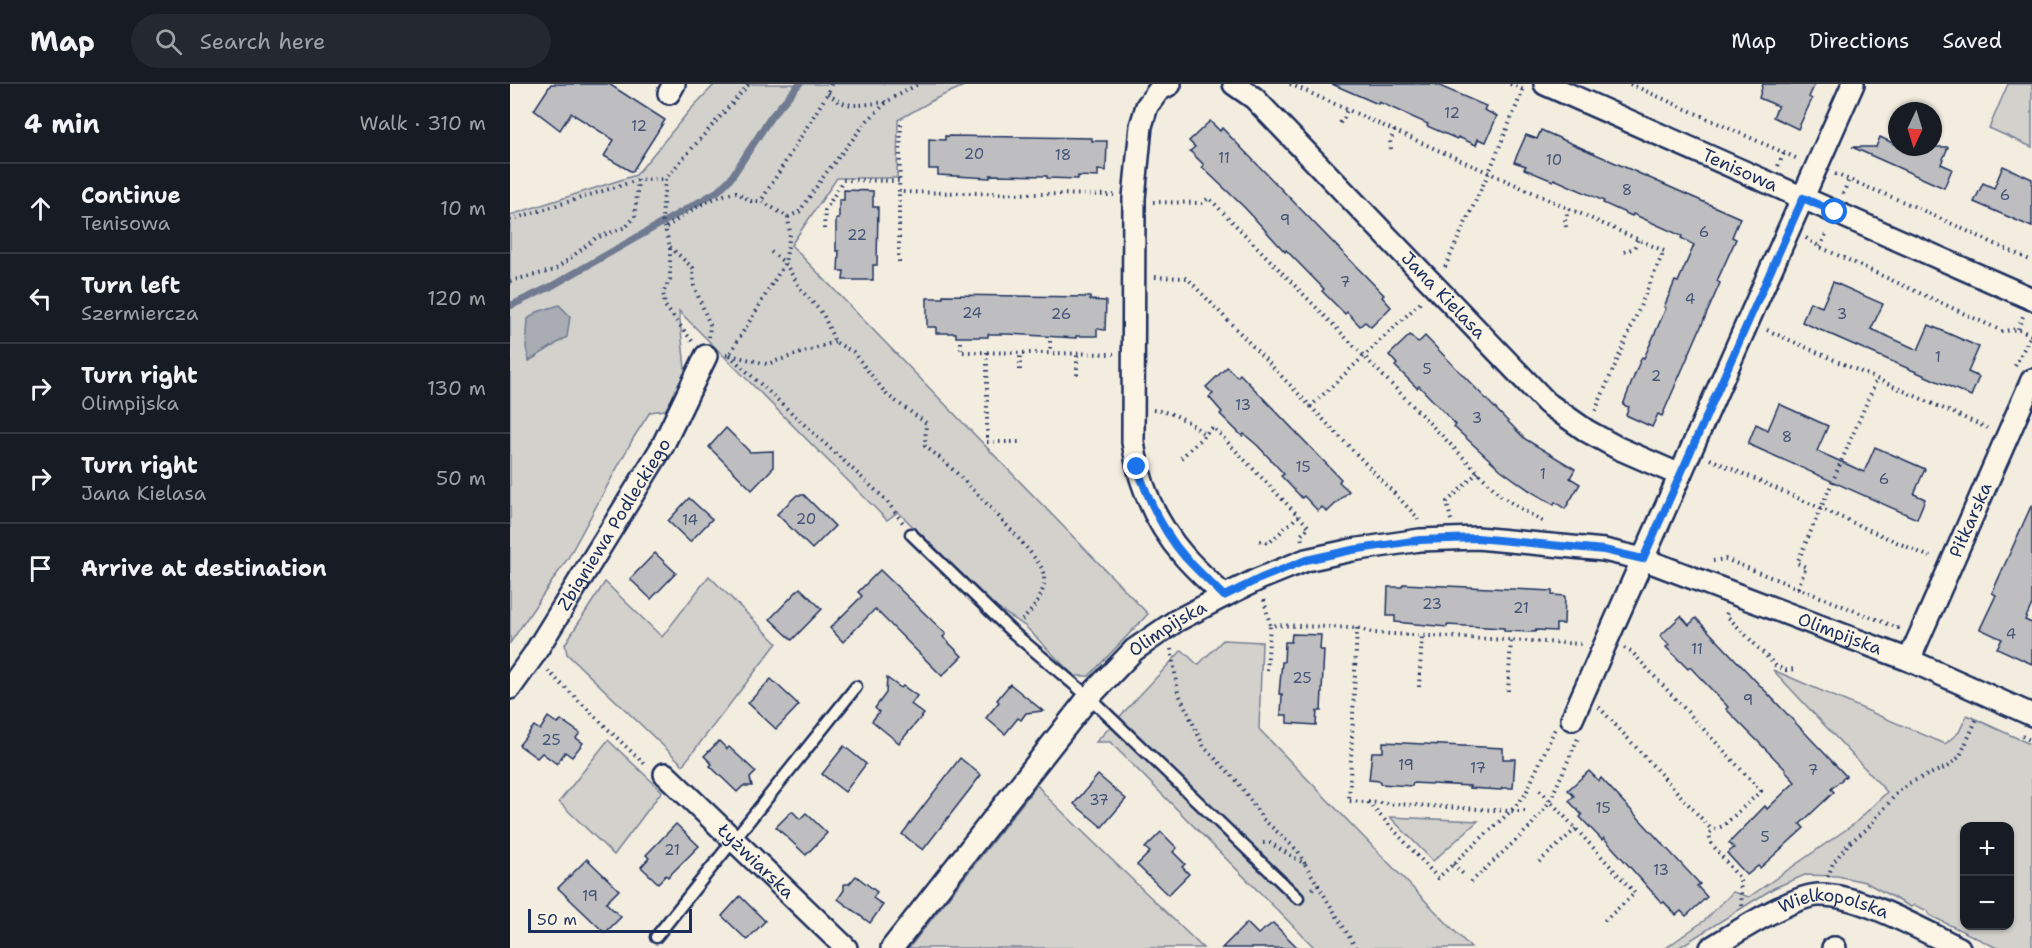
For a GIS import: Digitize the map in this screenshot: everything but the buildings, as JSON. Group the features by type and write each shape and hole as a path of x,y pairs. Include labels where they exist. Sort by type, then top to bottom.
{"street":[{"path":"1170,84 1159,90 1147,106 1141,126 1134,198 1133,442 1137,467 1146,494 1163,528 1184,556 1224,596"},
{"name":"Jana Kielasa","path":"1234,84 1254,99 1547,403 1587,431 1618,448 1680,475"},
{"name":"Tenisowa","path":"1545,84 2032,300"},
{"path":"1572,720 1680,475 1798,233 1803,198 1853,84"},
{"name":"Zbigniewa Podleckiego","path":"510,688 533,656 662,447 706,356"},
{"name":"Piłkarska","path":"1909,660 2032,380"},
{"name":"Olimpijska","path":"892,948 1089,697 1134,650 1176,621 1259,579 1306,560 1352,550 1420,540 1477,538 1604,550 1643,559 1909,660 2032,715"},
{"name":"Łyżwiarska","path":"665,774 846,948"},
{"name":"Wielkopolska","path":"1712,948 1794,901 1816,895 1841,896 1859,902 1954,947"}],"lane":[{"path":"911,534 1010,630 1089,697 1298,898"},
{"path":"656,937 856,687"}],"path":[{"path":"706,356 665,306 663,293 670,279 670,248 664,224 665,179 749,84"},
{"path":"761,201 828,93 831,84"},
{"path":"788,218 799,212 825,173 868,120 888,101 918,84"},
{"path":"1290,84 1664,251 1592,420"},
{"path":"828,93 837,102 852,106 888,101"},
{"path":"1340,123 1347,109"},
{"path":"899,262 900,124"},
{"path":"1391,148 1390,141 1395,130"},
{"path":"510,220 638,180 665,179"},
{"path":"510,281 555,270 596,238 626,226 634,217 638,180"},
{"path":"824,229 825,211 843,180 900,181"},
{"path":"664,224 719,195 736,192 751,201 761,201 788,218"},
{"path":"899,192 1123,195 1146,202 1202,203 1209,198 1502,497 1543,522 1544,528"},
{"path":"1566,227 1565,219 1570,208"},
{"path":"729,355 785,263 790,234 788,218"},
{"path":"1798,233 1803,249"},
{"path":"1798,233 1820,247 2001,331 2018,329 2031,335 2013,370"},
{"path":"1624,252 1634,248 1638,239"},
{"path":"670,248 693,268 694,286 710,325 706,356"},
{"path":"771,252 785,263 802,291 823,314 835,342 854,352 887,395 926,423 925,446 950,466 1030,552 1043,571 1042,594 1028,615 1010,630"},
{"path":"1146,277 1187,279 1417,517 1418,521"},
{"path":"1762,341 1772,320"},
{"path":"1767,330 1987,428"},
{"path":"1050,341 1050,353"},
{"path":"706,356 729,355 767,363 835,342"},
{"path":"961,342 961,352 1121,354"},
{"path":"987,352 987,442 1020,442"},
{"path":"1020,353 1020,370"},
{"path":"1077,353 1077,375"},
{"path":"729,355 886,500 911,534"},
{"path":"1798,588 1806,567 1797,563 1877,379"},
{"path":"1145,409 1165,411 1180,417 1205,435"},
{"path":"1983,438 1992,418"},
{"path":"1181,458 1213,427 1309,528 1302,534"},
{"path":"1706,467 1715,448"},
{"path":"1710,459 1930,557"},
{"path":"1451,521 1447,502 1478,472"},
{"path":"1260,541 1269,543 1298,516"},
{"path":"1926,566 1935,547"},
{"path":"1707,559 1716,562 1725,560 1898,628 1904,617"},
{"path":"1259,579 1270,625 1267,670"},
{"path":"1729,603 1726,615 1777,667 1786,670 1795,669"},
{"path":"1176,621 1183,636 1171,649 1178,692 1204,747 1237,782 1263,819 1298,851 1356,948"},
{"path":"1270,625 1357,628 1368,633 1617,645 1631,651 1761,791 1723,826 1712,830 1709,834 1711,843 1740,879 1742,894"},
{"path":"1357,628 1349,801 1528,811"},
{"path":"1419,687 1422,635"},
{"path":"1508,691 1511,640"},
{"path":"533,656 642,762 665,774"},
{"path":"1368,802 1438,878 1511,811 1525,795 1572,720 1595,705 1712,830"},
{"path":"1826,881 1833,863 1850,843 1867,829 1897,793 1910,783 1948,766 1960,756 1978,716"},
{"path":"1471,882 1530,828 1550,801 1572,720"},
{"path":"1540,789 1635,893 1602,923"},
{"path":"1539,862 1576,829"},
{"path":"1242,844 1270,843 1305,864"},
{"path":"1453,864 1465,876"},
{"path":"1298,898 1318,885"}],"shaded area":[{"path":"715,84 968,84 898,120 897,178 837,178 791,245 1148,614 1089,676 1074,676 1025,626 997,608 898,512 887,520 679,311 686,378 665,410 650,412 568,558 510,643 510,215 636,175 690,110"},
{"path":"2008,84 2032,84 2032,147 1989,128"},
{"path":"559,305 570,316 567,337 529,361 526,347 528,319 537,312"},
{"path":"709,576 777,643 683,765 567,654 565,644 605,582 662,637"},
{"path":"1223,640 1262,642 1259,729 1471,948 1315,948 1110,742 1096,742 1182,650 1198,665"},
{"path":"1773,670 1945,744 1959,732 1967,715 2032,745 2032,948 1997,948 1929,915 1928,911 1914,905 1911,907 1865,882 1837,876 1805,875 1774,888 1678,948 1666,948 1705,920 1733,892 1749,897 1854,824 1887,792"},
{"path":"608,740 662,791 614,855 559,802"},
{"path":"1037,785 1049,799 1203,948 909,948"},
{"path":"1390,817 1478,821 1433,861"}],"waterway":[{"path":"510,306 550,287 718,191 731,178 771,117 799,84"}],"route":[{"path":"1137,467 1146,494 1163,528 1184,556 1224,596 1306,560 1352,550 1420,540 1477,538 1604,550 1643,559 1803,198 1835,212"}]}
